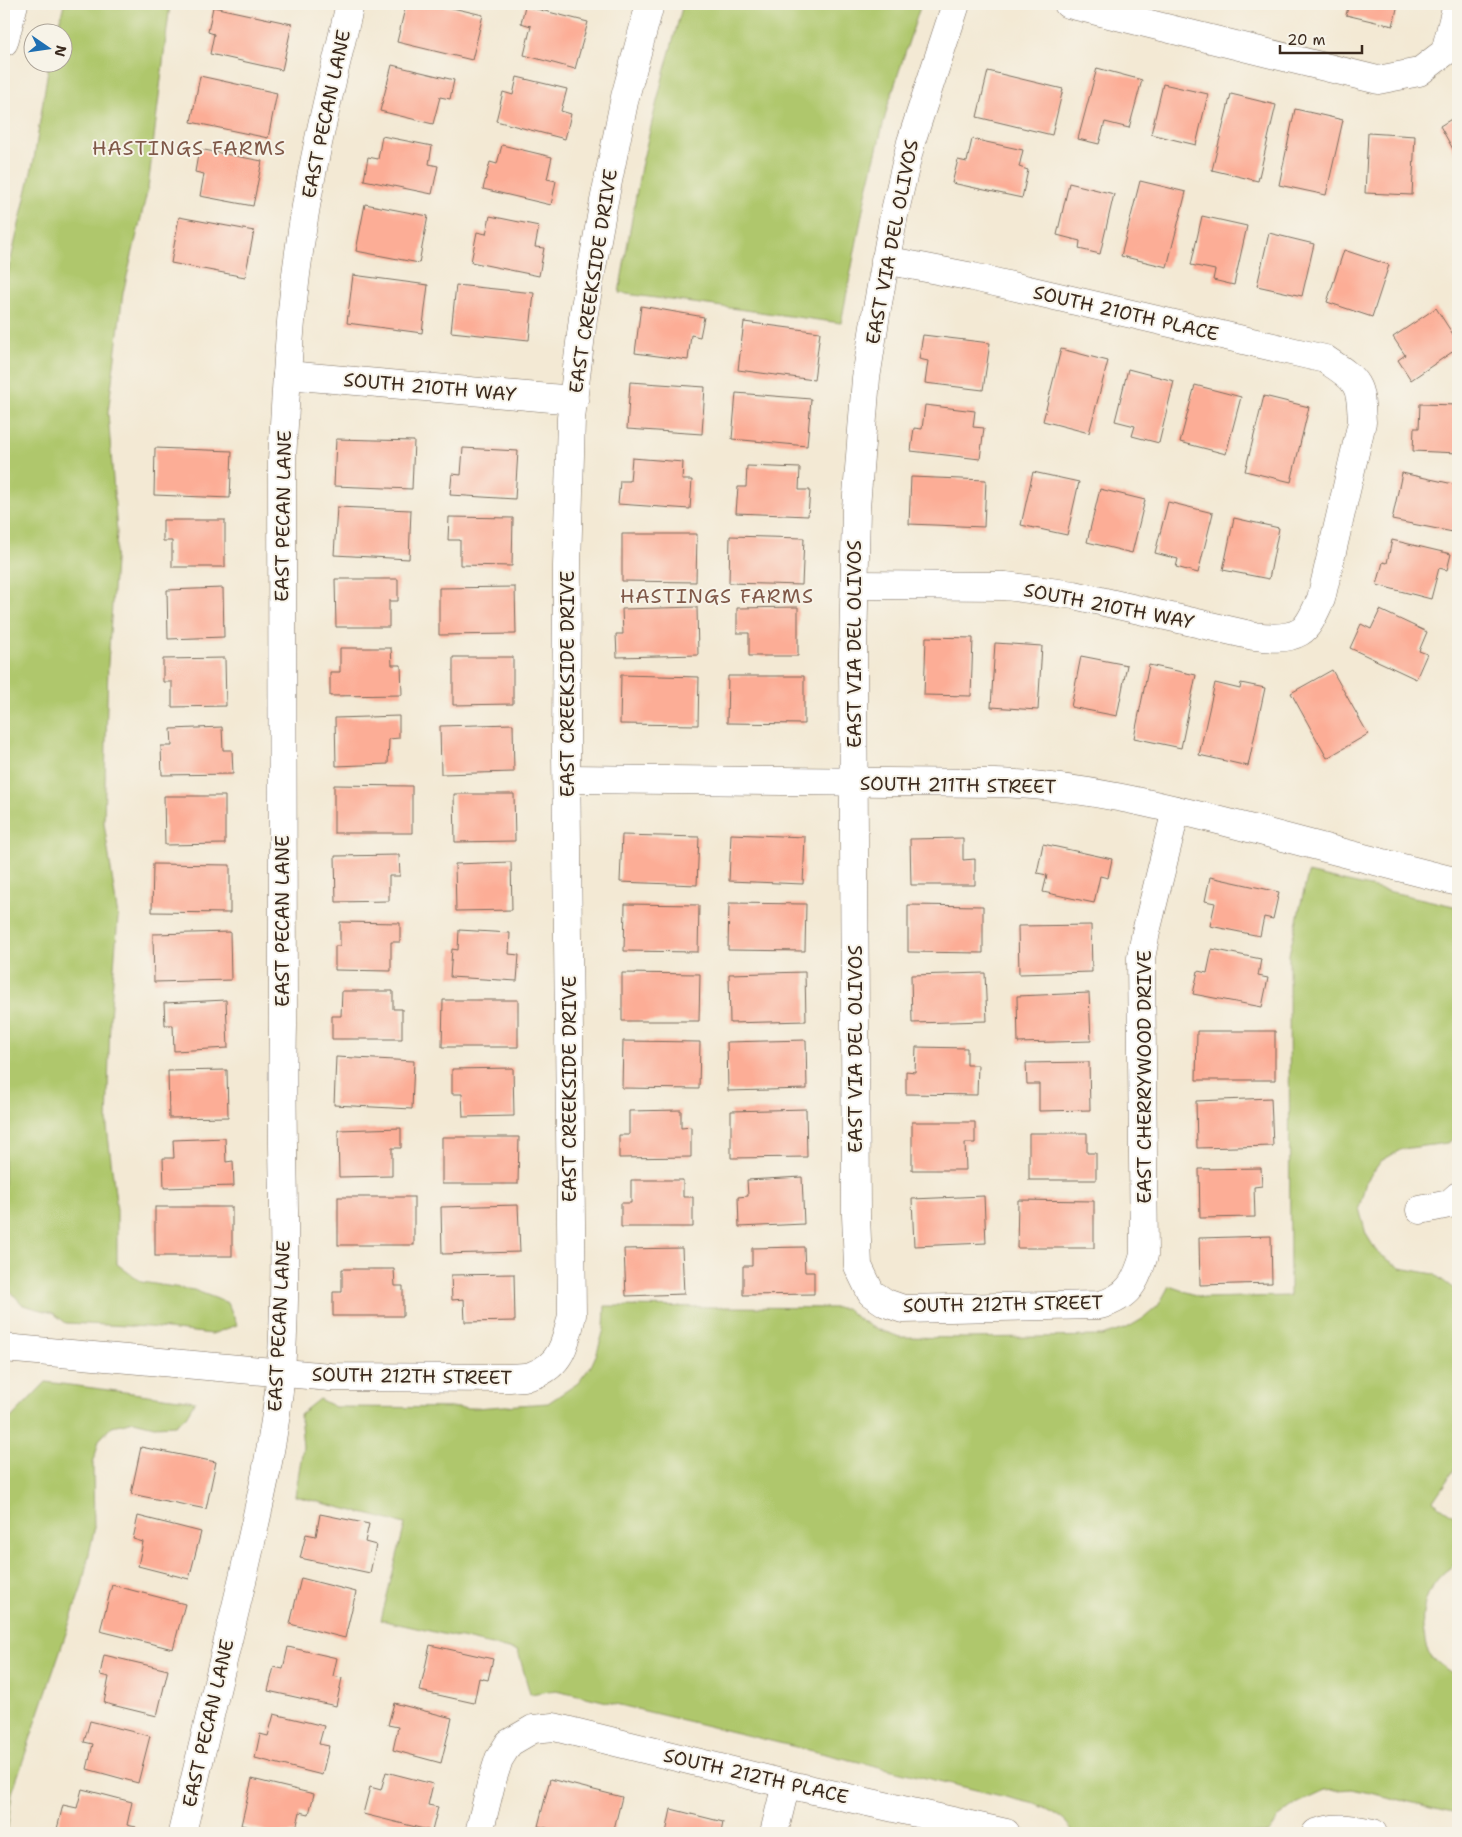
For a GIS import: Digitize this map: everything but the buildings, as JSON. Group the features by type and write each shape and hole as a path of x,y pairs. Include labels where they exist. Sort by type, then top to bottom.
{"street":[{"path":"4,42 14,4"},
{"name":"EAST PECAN LANE","path":"182,1833 255,1523 272,1440 280,1372 284,1304 281,1097 283,1026 282,460 286,375 298,252 320,135 350,4"},
{"name":"EAST CREEKSIDE DRIVE","path":"550,1367 566,1345 572,1315 567,779 567,566 571,418 583,318 603,206 625,97 650,4"},
{"name":"EAST VIA DEL OLIVOS","path":"871,1293 858,1266 857,1258 854,783 856,508 866,378 885,260 911,142 956,4"},
{"path":"1068,4 1378,80 1419,72 1445,52 1457,4"},
{"name":"SOUTH 210TH PLACE","path":"885,260 973,277 1324,359 1344,372 1357,385 1362,422 1321,599 1301,632"},
{"name":"SOUTH 210TH WAY","path":"286,375 574,400"},
{"name":"SOUTH 210TH WAY","path":"854,585 1006,586 1074,595 1254,636 1276,639 1301,632"},
{"name":"SOUTH 211TH STREET","path":"567,779 1023,783 1100,793 1176,810 1458,882"},
{"name":"EAST CHERRYWOOD DRIVE","path":"1133,1286 1144,1255 1141,958 1176,810"},
{"path":"1420,1210 1449,1204 1458,1196"},
{"name":"SOUTH 212TH STREET","path":"871,1293 886,1303 903,1309 1100,1305 1114,1301 1133,1286"},
{"name":"SOUTH 212TH STREET","path":"4,1348 330,1377 509,1378 532,1376 550,1367"},
{"name":"SOUTH 212TH PLACE","path":"479,1833 490,1784 499,1759 509,1743 532,1729 554,1727 786,1784 1006,1833"},
{"path":"774,1833 786,1784"},
{"path":"1316,1833 1338,1827 1373,1833"}],"green space":[{"path":"64,4 170,4 148,188 123,293 108,413 117,532 108,663 104,823 118,917 110,1017 107,1127 117,1210 117,1264 141,1282 194,1290 228,1303 237,1325 212,1334 149,1327 66,1323 53,1313 23,1305 4,1284 4,290 34,159 48,72 72,72 72,22 60,22"},
{"path":"683,4 921,4 888,105 867,189 841,323 619,293 641,167"},
{"path":"1308,873 1458,907 1458,1136 1447,1143 1402,1149 1381,1161 1366,1182 1359,1208 1366,1234 1377,1252 1400,1268 1434,1274 1458,1292 1458,1464 1433,1501 1458,1518 1458,1563 1441,1575 1429,1592 1423,1612 1423,1623 1426,1646 1429,1653 1441,1665 1458,1677 1458,1813 1352,1789 1324,1791 1298,1803 1279,1817 1269,1833 1074,1833 1057,1816 1035,1804 556,1690 530,1694 518,1651 381,1620 405,1524 295,1496 303,1447 300,1414 319,1399 335,1407 475,1408 548,1403 578,1383 591,1366 604,1329 605,1306 846,1308 858,1319 874,1328 900,1337 1102,1336 1127,1328 1144,1318 1158,1306 1169,1286 1204,1298 1290,1296 1289,954"},
{"path":"46,1382 195,1401 186,1416 175,1425 154,1426 134,1421 112,1426 99,1440 93,1464 94,1531 82,1586 12,1793 7,1833 4,1833 4,1425"}],"district":[{"name":"HASTINGS FARMS","path":"189,148"},
{"name":"HASTINGS FARMS","path":"717,596"}]}
